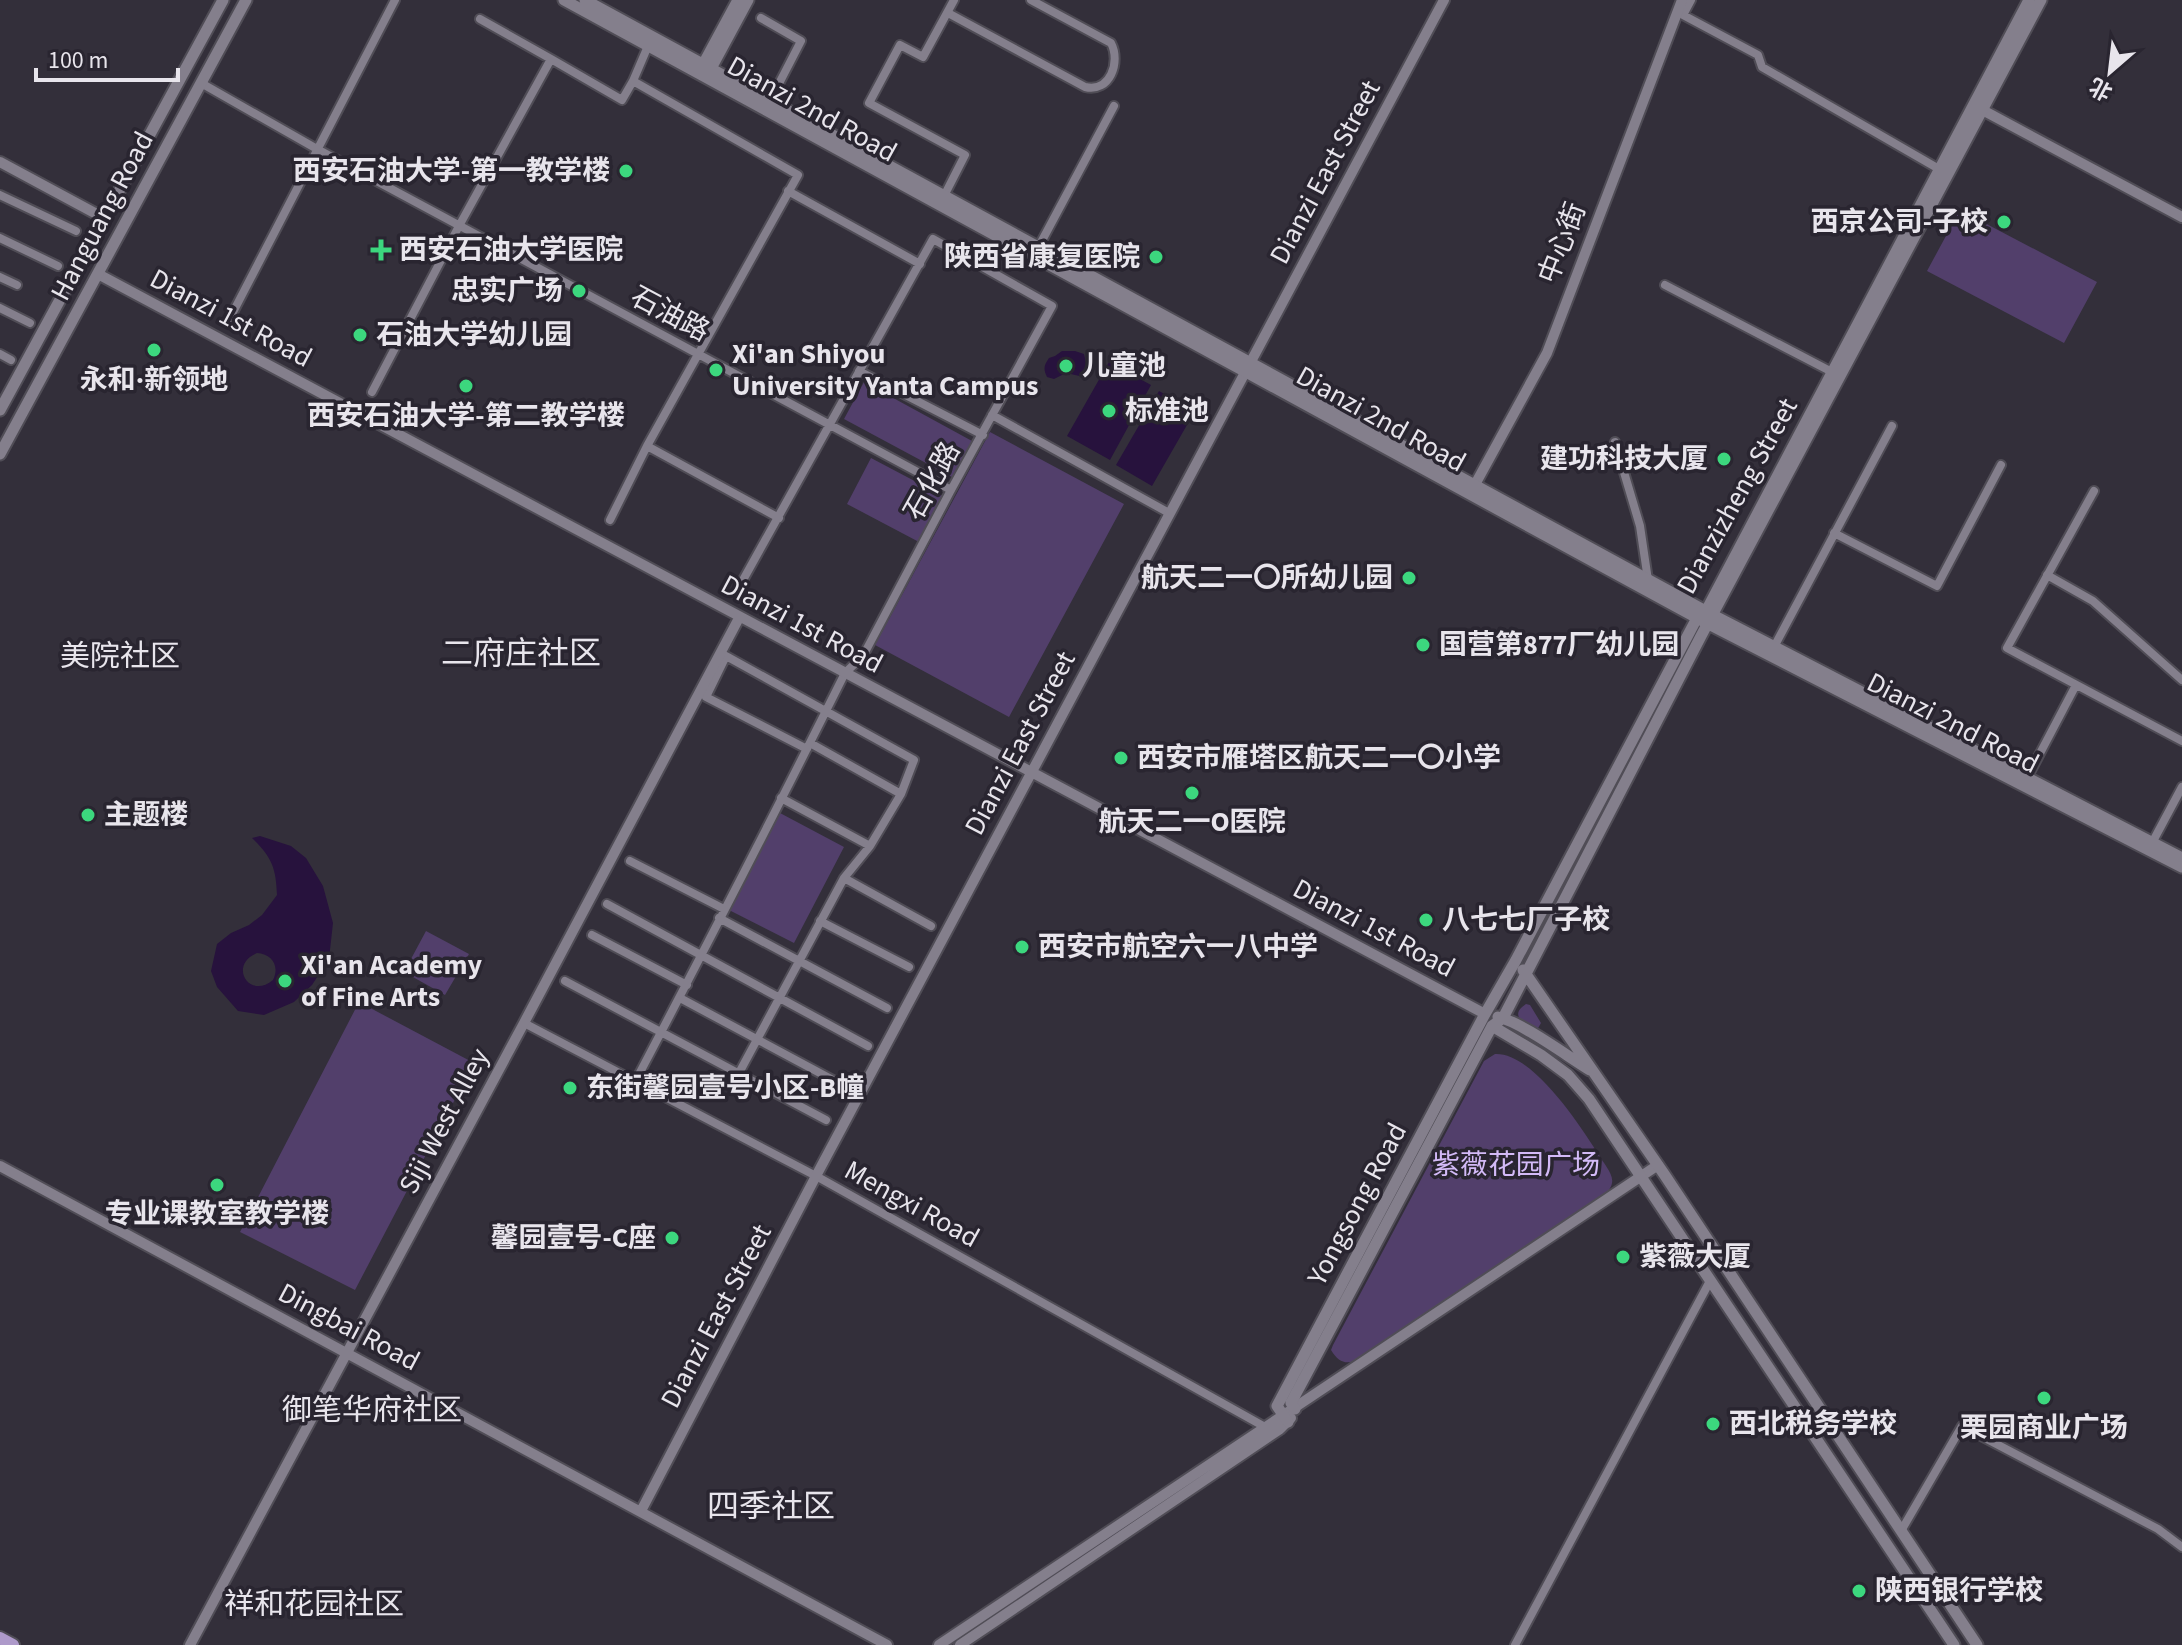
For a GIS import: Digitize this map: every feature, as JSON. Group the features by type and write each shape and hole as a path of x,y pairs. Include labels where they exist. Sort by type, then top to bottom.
{"main road":[{"name":"Hanguang Road","path":"0,410 223,0"},
{"name":"Hanguang Road","path":"0,454 246,0"},
{"name":"Dianzi 2nd Road","path":"564,0 648,46 770,101 1248,368"},
{"name":"Dianzi 2nd Road","path":"585,0 704,71 1472,490 1706,617 2182,867"},
{"path":"704,71 738,0"},
{"path":"704,71 748,0"},
{"name":"Dianzizheng Street","path":"1503,1018 1832,372 1939,169 1978,108 2029,0"},
{"name":"Dianzizheng Street","path":"1485,1014 1706,617 1978,108 2041,0"},
{"name":"Dianzi 2nd Road","path":"1472,490 1648,580 1706,617 1774,647 2182,858"},
{"path":"1516,960 1658,1165 1977,1645"},
{"path":"1485,1014 1503,1018 1596,1073"},
{"path":"1485,1014 1492,1026 1568,1075 1589,1099 1954,1645"},
{"name":"Yongsong Road","path":"1286,1419 1277,1406 1485,1014"},
{"path":"1492,1026 1503,1018"},
{"name":"Yongsong Road","path":"1295,1409 1291,1403 1492,1026"},
{"path":"0,1638 13,1645"}],"street":[{"path":"230,318 395,0"},
{"path":"944,196 965,155 869,103 900,45 923,57 954,0"},
{"path":"948,13 1085,87 1095,89 1104,85 1116,62 1116,52 1111,43 1031,0"},
{"name":"Dianzi East Street","path":"641,1511 816,1176 1444,0"},
{"name":"中心街","path":"1472,490 1547,353 1682,0"},
{"path":"1691,0 1683,15 1758,55 1762,67 1939,169"},
{"path":"761,18 801,41 770,101"},
{"path":"480,19 622,100 648,46"},
{"path":"372,392 551,59"},
{"path":"610,520 697,354 798,175 633,81"},
{"name":"石油路","path":"201,83 317,149 951,490"},
{"path":"1038,248 1114,106"},
{"path":"1978,108 2182,217"},
{"path":"0,162 104,218"},
{"path":"743,580 920,264 788,191"},
{"path":"0,195 76,231"},
{"path":"0,238 58,266"},
{"name":"石化路","path":"636,1080 845,673 863,656 1052,306 933,239 920,264"},
{"name":"Dianzi 1st Road","path":"98,274 1485,1014"},
{"path":"0,277 17,285"},
{"path":"1665,285 1832,372"},
{"path":"0,308 30,323"},
{"path":"0,354 11,360"},
{"path":"859,371 983,435"},
{"path":"992,415 1169,513"},
{"path":"1774,647 1892,426"},
{"path":"1615,442 1640,526 1648,580"},
{"path":"647,446 779,518"},
{"path":"1834,533 1937,586 2001,465"},
{"path":"2094,491 2007,648 2182,740"},
{"path":"2047,575 2093,601 2182,680"},
{"name":"Siji West Alley","path":"190,1645 739,618"},
{"path":"739,1073 844,878 870,846 901,794 914,760 726,656 706,697 901,794"},
{"path":"2027,778 2076,685"},
{"path":"2152,843 2182,787"},
{"path":"781,798 870,846"},
{"path":"630,861 887,1008"},
{"path":"844,878 931,926"},
{"path":"607,904 868,1046"},
{"path":"820,921 909,967"},
{"path":"592,935 687,985"},
{"path":"565,981 826,1120"},
{"path":"680,998 846,1087"},
{"name":"Mengxi Road","path":"524,1023 816,1176 1268,1431"},
{"path":"939,1645 1286,1419 1295,1409 1658,1165"},
{"name":"Dingbai Road","path":"0,1166 887,1645"},
{"path":"1515,1645 1710,1281"},
{"path":"1901,1531 1962,1426 2158,1529 2182,1547"},
{"path":"960,1645 1268,1431"}],"green space":[{"path":"1960,210 2097,282 2064,343 1927,271"},
{"path":"864,382 972,441 952,477 844,419"},
{"path":"990,432 1124,504 1009,717 875,645"},
{"path":"871,458 943,496 919,542 847,504"},
{"path":"780,813 844,847 794,943 729,910"},
{"path":"426,931 469,954 445,995 404,972"},
{"path":"359,1002 474,1063 355,1290 240,1232"},
{"path":"1526,1004 1530,1005 1541,1023 1537,1030 1518,1016"},
{"name":"紫薇花园广场","path":"1495,1054 1525,1065 1554,1093 1608,1169 1611,1187 1603,1196 1363,1357 1349,1362 1341,1361 1331,1350 1333,1345 1484,1061"}],"shaded area":[{"name":"儿童池","path":"1062,351 1084,354 1088,371 1084,377 1066,373 1054,379 1047,377 1047,360"},
{"name":"标准池","path":"1109,362 1151,385 1110,460 1067,436"},
{"path":"1159,391 1195,411 1152,486 1116,465"},
{"path":"260,836 291,846 306,858 323,886 333,923 329,959 312,985 294,1002 264,1015 238,1011 217,987 211,971 217,944 262,915 277,895 272,864 252,838","holes":["257,953 267,956 276,970 273,980 256,986 245,978 243,972 248,958"]}],"place":[{"name":"西安石油大学-第一教学楼","path":"626,171"},
{"name":"西京公司-子校","path":"2004,222"},
{"name":"西安石油大学医院","path":"381,250"},
{"name":"陕西省康复医院","path":"1156,257"},
{"name":"忠实广场","path":"579,291"},
{"name":"石油大学幼儿园","path":"360,335"},
{"name":"永和·新领地","path":"154,350"},
{"name":"儿童池","path":"1066,366"},
{"name":"Xi'an Shiyou University Yanta Campus","path":"716,370"},
{"name":"西安石油大学-第二教学楼","path":"466,386"},
{"name":"标准池","path":"1109,411"},
{"name":"建功科技大厦","path":"1724,459"},
{"name":"航天二一〇所幼儿园","path":"1409,578"},
{"name":"国营第877厂幼儿园","path":"1423,645"},
{"name":"西安市雁塔区航天二一〇小学","path":"1121,758"},
{"name":"航天二一O医院","path":"1192,793"},
{"name":"主题楼","path":"88,815"},
{"name":"八七七厂子校","path":"1426,920"},
{"name":"西安市航空六一八中学","path":"1022,947"},
{"name":"Xi'an Academy of Fine Arts","path":"285,981"},
{"name":"东街馨园壹号小区-B幢","path":"570,1088"},
{"name":"专业课教室教学楼","path":"217,1185"},
{"name":"馨园壹号-C座","path":"672,1238"},
{"name":"紫薇大厦","path":"1623,1257"},
{"name":"栗园商业广场","path":"2044,1398"},
{"name":"西北税务学校","path":"1713,1424"},
{"name":"陕西银行学校","path":"1859,1591"}],"district":[{"name":"二府庄社区","path":"521,654"},
{"name":"美院社区","path":"120,656"},
{"name":"御笔华府社区","path":"372,1410"},
{"name":"四季社区","path":"771,1507"},
{"name":"祥和花园社区","path":"314,1604"}]}
